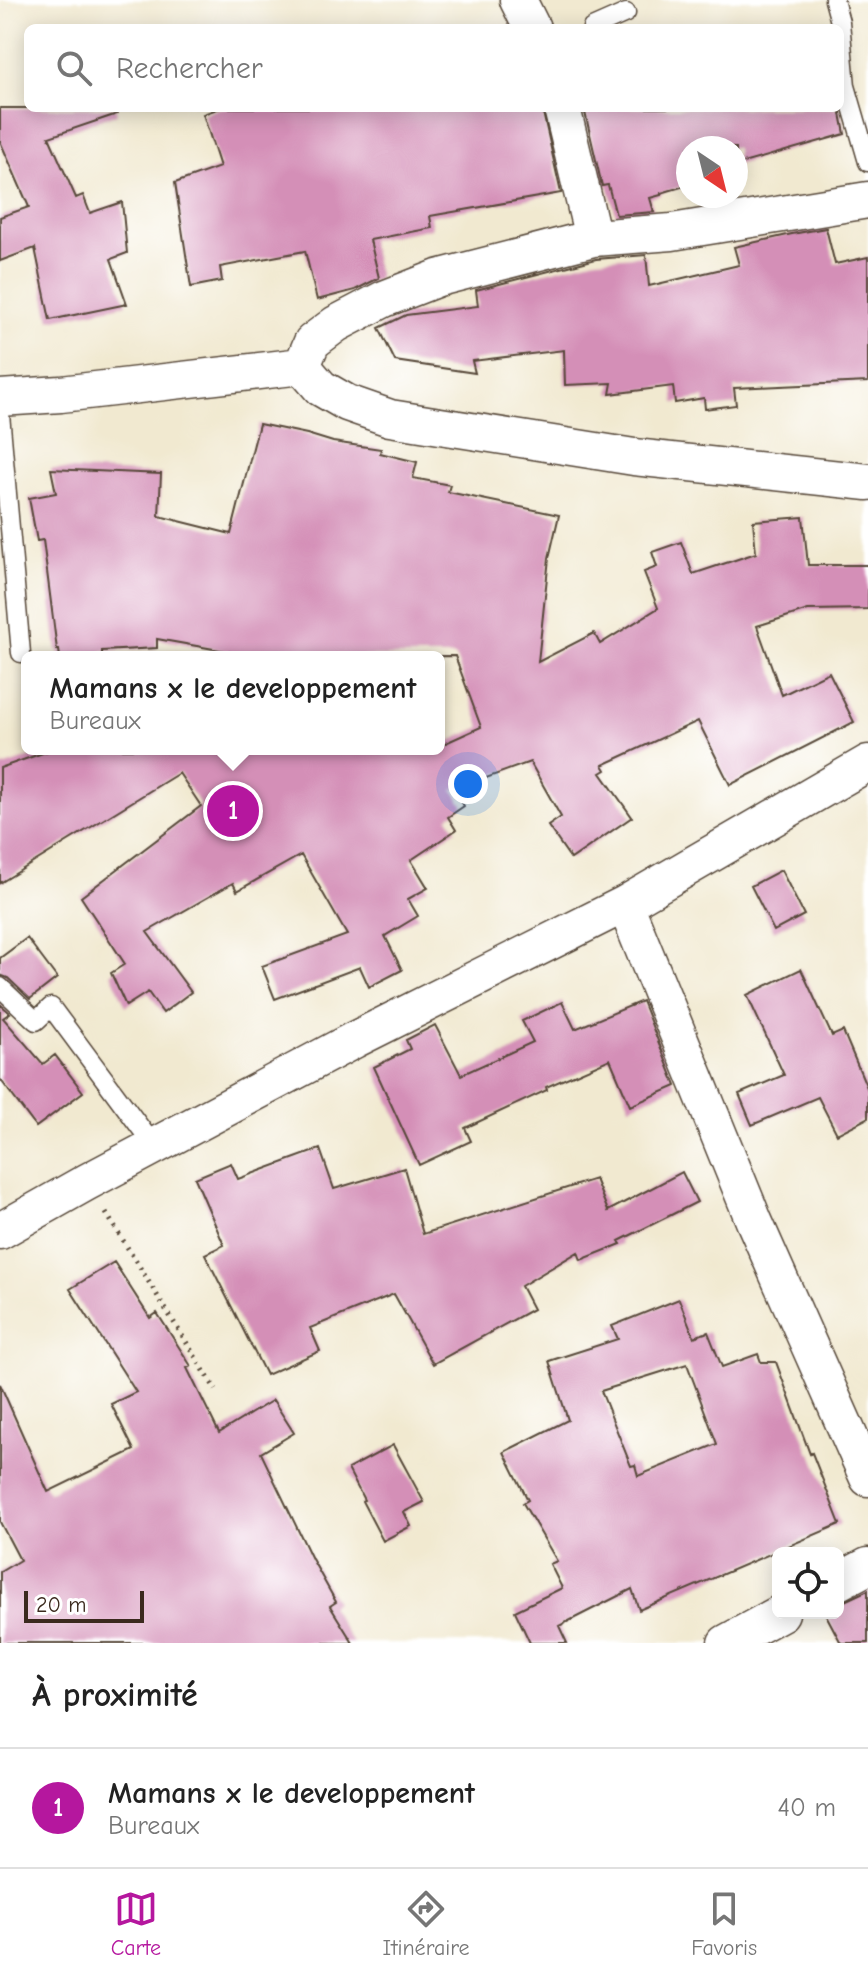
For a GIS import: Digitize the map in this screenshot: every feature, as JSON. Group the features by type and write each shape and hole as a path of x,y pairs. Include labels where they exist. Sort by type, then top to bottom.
{"street":[{"path":"518,0 530,24"},
{"path":"563,112 593,238"},
{"path":"302,366 312,342 336,324 384,299 438,278 593,238 672,232 868,200"},
{"path":"0,398 61,394 302,366"},
{"path":"302,366 321,388 347,403 390,418 634,457 868,482"},
{"path":"0,1231 354,1040 625,904 868,763"},
{"path":"625,904 754,1221 868,1478"},
{"path":"844,1579 868,1566"},
{"path":"726,1643 772,1618"}],"lane":[{"path":"834,0 840,24"},
{"path":"601,24 626,13"},
{"path":"844,65 846,86 868,162"},
{"path":"0,414 21,653"},
{"path":"0,987 36,1021 51,1007 154,1146"}],"path":[{"path":"87,1182 216,1390"}],"building":[{"path":"0,108 24,108 24,112 117,112 49,137 76,198 83,195 90,213 122,202 127,253 111,259 127,304 50,320 35,248 0,261 0,217 29,207 0,141"},
{"path":"543,112 561,193 430,216 432,228 370,240 379,278 355,290 317,300 305,251 220,267 222,281 191,287 175,183 220,167 203,114"},
{"path":"585,112 841,112 845,134 748,162 748,136 676,136 676,189 650,198 654,212 616,215 608,185 602,186"},
{"path":"826,228 835,264 868,257 868,382 734,388 736,405 705,409 704,398 675,403 673,386 610,394 612,383 565,385 564,350 472,361 475,373 395,361 379,328 406,315 478,306 476,290 596,259 646,255 649,286 739,265 734,247"},
{"path":"259,424 333,442 381,449 380,453 417,462 413,478 450,485 448,492 559,515 549,558 538,662 594,633 600,644 658,608 644,572 657,567 652,552 681,542 693,574 756,553 753,521 803,517 808,565 868,565 868,609 808,610 757,626 782,695 829,672 854,722 730,785 698,721 603,765 606,770 601,773 632,817 571,859 548,826 561,817 530,762 453,790 464,806 448,817 456,830 411,860 428,888 408,899 418,916 385,936 402,970 369,987 360,967 275,999 262,966 347,935 301,855 237,891 233,883 147,932 191,992 163,1013 148,992 126,1006 111,973 125,964 81,897 201,806 179,773 0,883 0,768 37,755 445,755 445,743 481,727 455,656 445,656 445,651 225,651 157,639 157,648 57,650 43,540 37,541 29,498 56,493 51,469 161,474 159,516 231,534"},
{"path":"781,870 804,915 774,931 751,886"},
{"path":"27,938 57,978 30,999 8,978 0,975 0,958"},
{"path":"801,969 832,1036 843,1031 868,1090 868,1118 837,1134 818,1097 752,1125 739,1094 784,1075 747,995"},
{"path":"642,1001 676,1086 630,1106 610,1059 465,1128 471,1141 419,1165 374,1067 410,1049 406,1040 435,1025 461,1075 533,1042 522,1021 562,1002 575,1029"},
{"path":"0,1004 10,1013 3,1018 43,1064 55,1055 83,1092 36,1127 0,1079"},
{"path":"320,1149 334,1189 404,1168 423,1234 595,1179 608,1211 682,1172 697,1202 619,1241 621,1244 581,1260 578,1252 521,1286 533,1309 433,1364 394,1294 310,1328 320,1351 266,1375 205,1254 224,1245 195,1178 231,1163 238,1179"},
{"path":"114,1262 150,1318 157,1313 191,1366 187,1368 219,1433 273,1400 294,1433 261,1453 336,1602 330,1606 353,1643 0,1643 0,1572 20,1560 0,1522 0,1384 48,1492 134,1450 111,1404 136,1392 70,1289"},
{"path":"679,1299 694,1337 708,1332 722,1367 758,1354 761,1362 776,1362 840,1524 786,1547 772,1547 772,1553 639,1610 632,1589 559,1626 567,1643 530,1643 515,1611 562,1588 550,1564 557,1561 523,1503 528,1500 504,1452 568,1420 549,1361 618,1339 612,1326","holes":["687,1364 717,1444 638,1476 635,1465 631,1466 601,1391"]},
{"path":"393,1445 424,1502 404,1512 411,1526 383,1541 348,1469"},
{"path":"868,1590 868,1643 841,1643 828,1619 844,1619 844,1601"}],"place":[{"name":"Mamans x le developpement","path":"233,811"}]}
